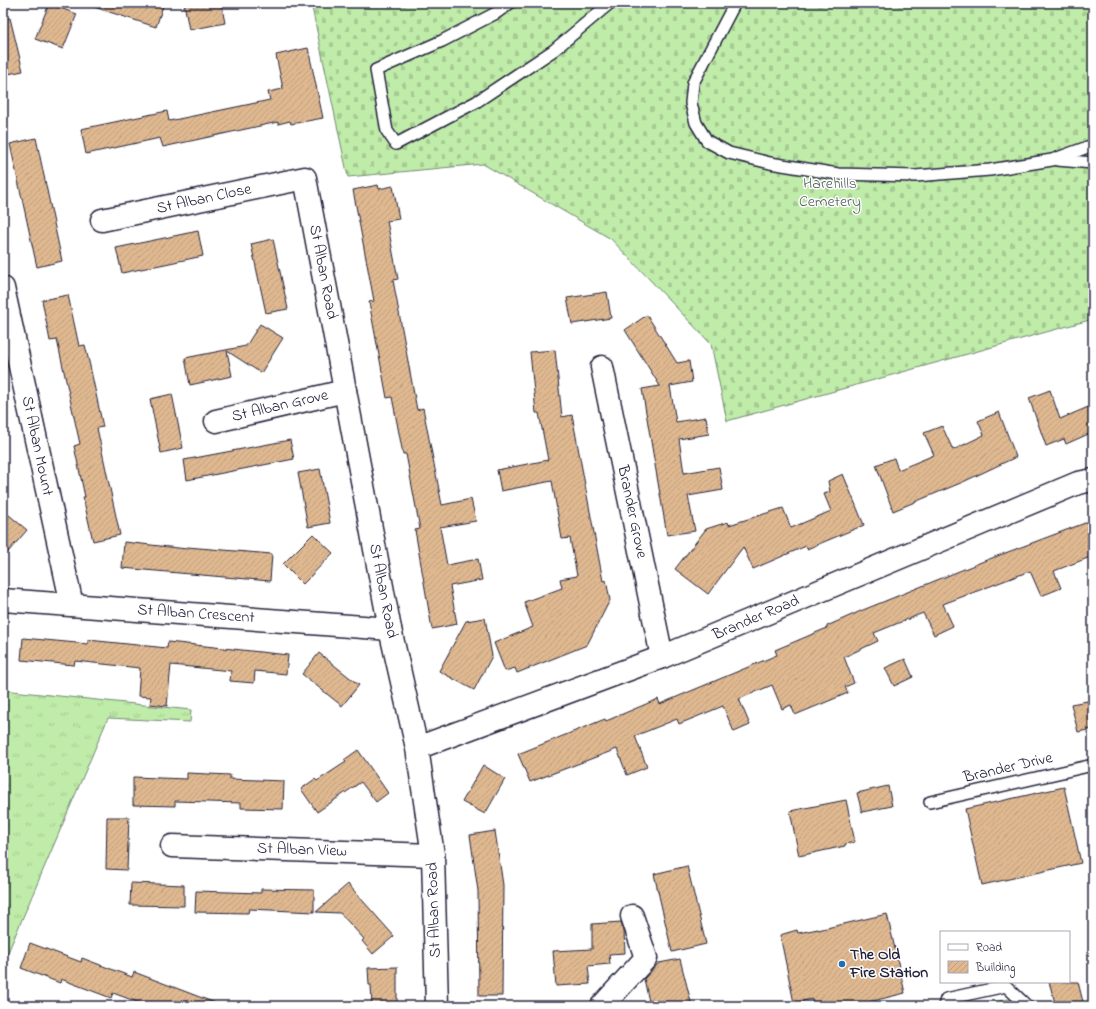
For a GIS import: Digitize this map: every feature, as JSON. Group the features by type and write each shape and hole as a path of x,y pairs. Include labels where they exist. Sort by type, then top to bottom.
{"street":[{"name":"St Alban Close","path":"102,220 305,178"},
{"name":"St Alban Road","path":"305,178 390,629 417,748 433,855 438,1006"},
{"name":"St Alban Mount","path":"3,288 72,605"},
{"name":"Brander Grove","path":"602,367 662,657"},
{"name":"St Alban Grove","path":"216,421 345,391"},
{"name":"Brander Road","path":"417,748 662,657 1078,483 1093,480"},
{"name":"St Alban Crescent","path":"3,600 390,629"},
{"name":"St Alban View","path":"172,846 433,855"},
{"path":"602,1006 646,958 632,916"}],"lane":[{"path":"510,3 496,13 462,30 376,70 387,131 396,144 476,102 554,50 610,3"},
{"path":"735,4 693,83 690,103 696,123 707,141 728,153 838,174 915,176 990,170 1052,160 1093,145"},
{"path":"1052,160 1093,163"},
{"name":"Brander Drive","path":"930,802 1093,765"},
{"path":"944,1006 946,1000 1006,986 1026,1006"}],"green space":[{"name":"Harehills Cemetery","path":"311,3 1093,3 1093,319 727,421 711,344 611,239 483,164 348,177"},
{"path":"3,690 191,710 190,722 108,718 3,964"},
{"path":"1008,999 1016,1006 978,1006"}],"building":[{"path":"95,3 164,3 156,27 94,7"},
{"path":"184,3 221,3 225,23 189,30"},
{"path":"49,4 77,14 63,49 35,39"},
{"path":"10,18 23,71 3,75 3,19"},
{"path":"308,48 323,118 291,124 290,121 278,124 278,122 163,147 160,138 86,154 81,129 167,111 169,121 270,100 268,92 283,89 276,55"},
{"path":"36,138 62,261 37,267 10,144"},
{"path":"378,185 379,189 393,186 399,219 387,221 398,279 393,280 417,410 423,408 442,505 471,499 476,521 440,527 447,565 478,559 482,580 450,586 457,624 432,629 415,530 420,529 406,454 403,454 392,397 387,398 369,302 374,301 353,190"},
{"path":"198,231 203,256 122,273 116,248"},
{"path":"273,239 288,309 266,313 251,244"},
{"path":"607,292 611,318 572,324 567,298"},
{"path":"68,295 79,346 85,345 90,366 103,427 97,428 120,535 93,541 74,446 80,444 57,340 50,341 42,300"},
{"path":"647,315 677,363 689,361 692,382 670,386 676,422 706,417 709,434 679,439 684,473 719,467 723,490 688,496 695,531 667,535 642,389 660,386 625,330"},
{"path":"260,324 283,338 261,373 227,351 232,376 190,385 185,358 246,346"},
{"path":"555,350 562,417 572,415 603,581 606,580 610,600 587,645 517,673 515,668 505,671 494,643 533,627 524,602 562,588 560,579 577,576 570,538 562,539 552,481 501,491 497,470 548,460 539,413 536,413 530,352"},
{"path":"1050,390 1060,419 1093,405 1093,432 1066,444 1064,439 1046,446 1029,398"},
{"path":"172,394 183,448 161,453 150,399"},
{"path":"999,412 1016,457 963,482 893,511 876,465 894,458 898,470 934,455 924,433 942,426 953,450 984,435 978,421"},
{"path":"290,440 294,459 187,480 184,460"},
{"path":"320,469 330,523 308,527 298,473"},
{"path":"843,474 864,525 807,549 806,546 753,569 743,547 708,594 675,569 706,529 728,522 729,525 783,508 791,528 831,511 824,494 830,492 828,481"},
{"path":"3,510 27,530 3,558"},
{"path":"1093,520 1093,556 1054,571 1061,588 1041,596 1030,571 943,604 953,626 934,635 923,613 874,633 878,641 844,657 854,683 845,687 848,693 795,715 791,705 782,709 772,685 739,699 750,725 734,732 723,706 679,724 677,719 635,736 647,767 627,775 617,749 530,782 518,754 605,719 606,721 658,699 660,704 777,655 775,650 827,628 827,626 863,610 984,561"},
{"path":"313,534 333,553 303,584 283,564"},
{"path":"124,542 187,549 187,547 272,554 270,581 122,568"},
{"path":"485,618 492,656 474,690 439,671 466,621"},
{"path":"23,638 88,644 88,640 167,648 168,642 288,655 286,674 255,671 254,683 230,681 231,671 171,665 167,706 150,704 151,697 138,696 140,668 75,661 74,665 21,660"},
{"path":"319,653 359,685 342,706 302,674"},
{"path":"905,659 913,677 894,686 885,668"},
{"path":"1093,700 1093,729 1078,732 1071,704"},
{"path":"358,750 388,793 376,802 361,782 317,812 301,789 315,779 317,781 346,762 344,760"},
{"path":"483,765 505,779 485,814 462,802"},
{"path":"187,773 230,775 230,779 284,781 283,809 241,808 241,803 175,801 175,806 133,805 133,777 187,779"},
{"path":"888,786 892,806 862,812 857,793"},
{"path":"1064,787 1081,863 982,885 965,809"},
{"path":"846,800 855,842 845,844 845,846 799,856 790,811"},
{"path":"107,817 129,817 127,870 106,869"},
{"path":"495,831 503,885 502,996 479,996 478,891 470,835"},
{"path":"687,866 706,944 672,952 654,874"},
{"path":"131,883 184,885 184,906 130,905"},
{"path":"348,884 394,936 373,954 362,941 364,939 340,913 316,912"},
{"path":"261,889 314,890 314,912 249,909 248,913 195,912 196,891 261,893"},
{"name":"The Old Fire Station","path":"887,914 905,993 869,1002 870,1006 813,1006 812,999 794,1003 780,935 797,930 798,933 818,930"},
{"path":"621,922 624,931 625,953 609,954 610,964 588,966 590,984 556,986 553,951 592,949 592,924"},
{"path":"30,943 81,962 82,958 132,977 134,972 218,1004 218,1006 148,1006 113,993 111,998 61,979 60,983 21,968"},
{"path":"680,959 692,1006 650,1006 644,979 659,963"},
{"path":"397,967 397,1006 372,1006 371,985 369,985 368,968"},
{"path":"1078,982 1084,1006 1056,1006 1049,983"}],"place":[{"name":"The Old Fire Station","path":"842,964"}]}
